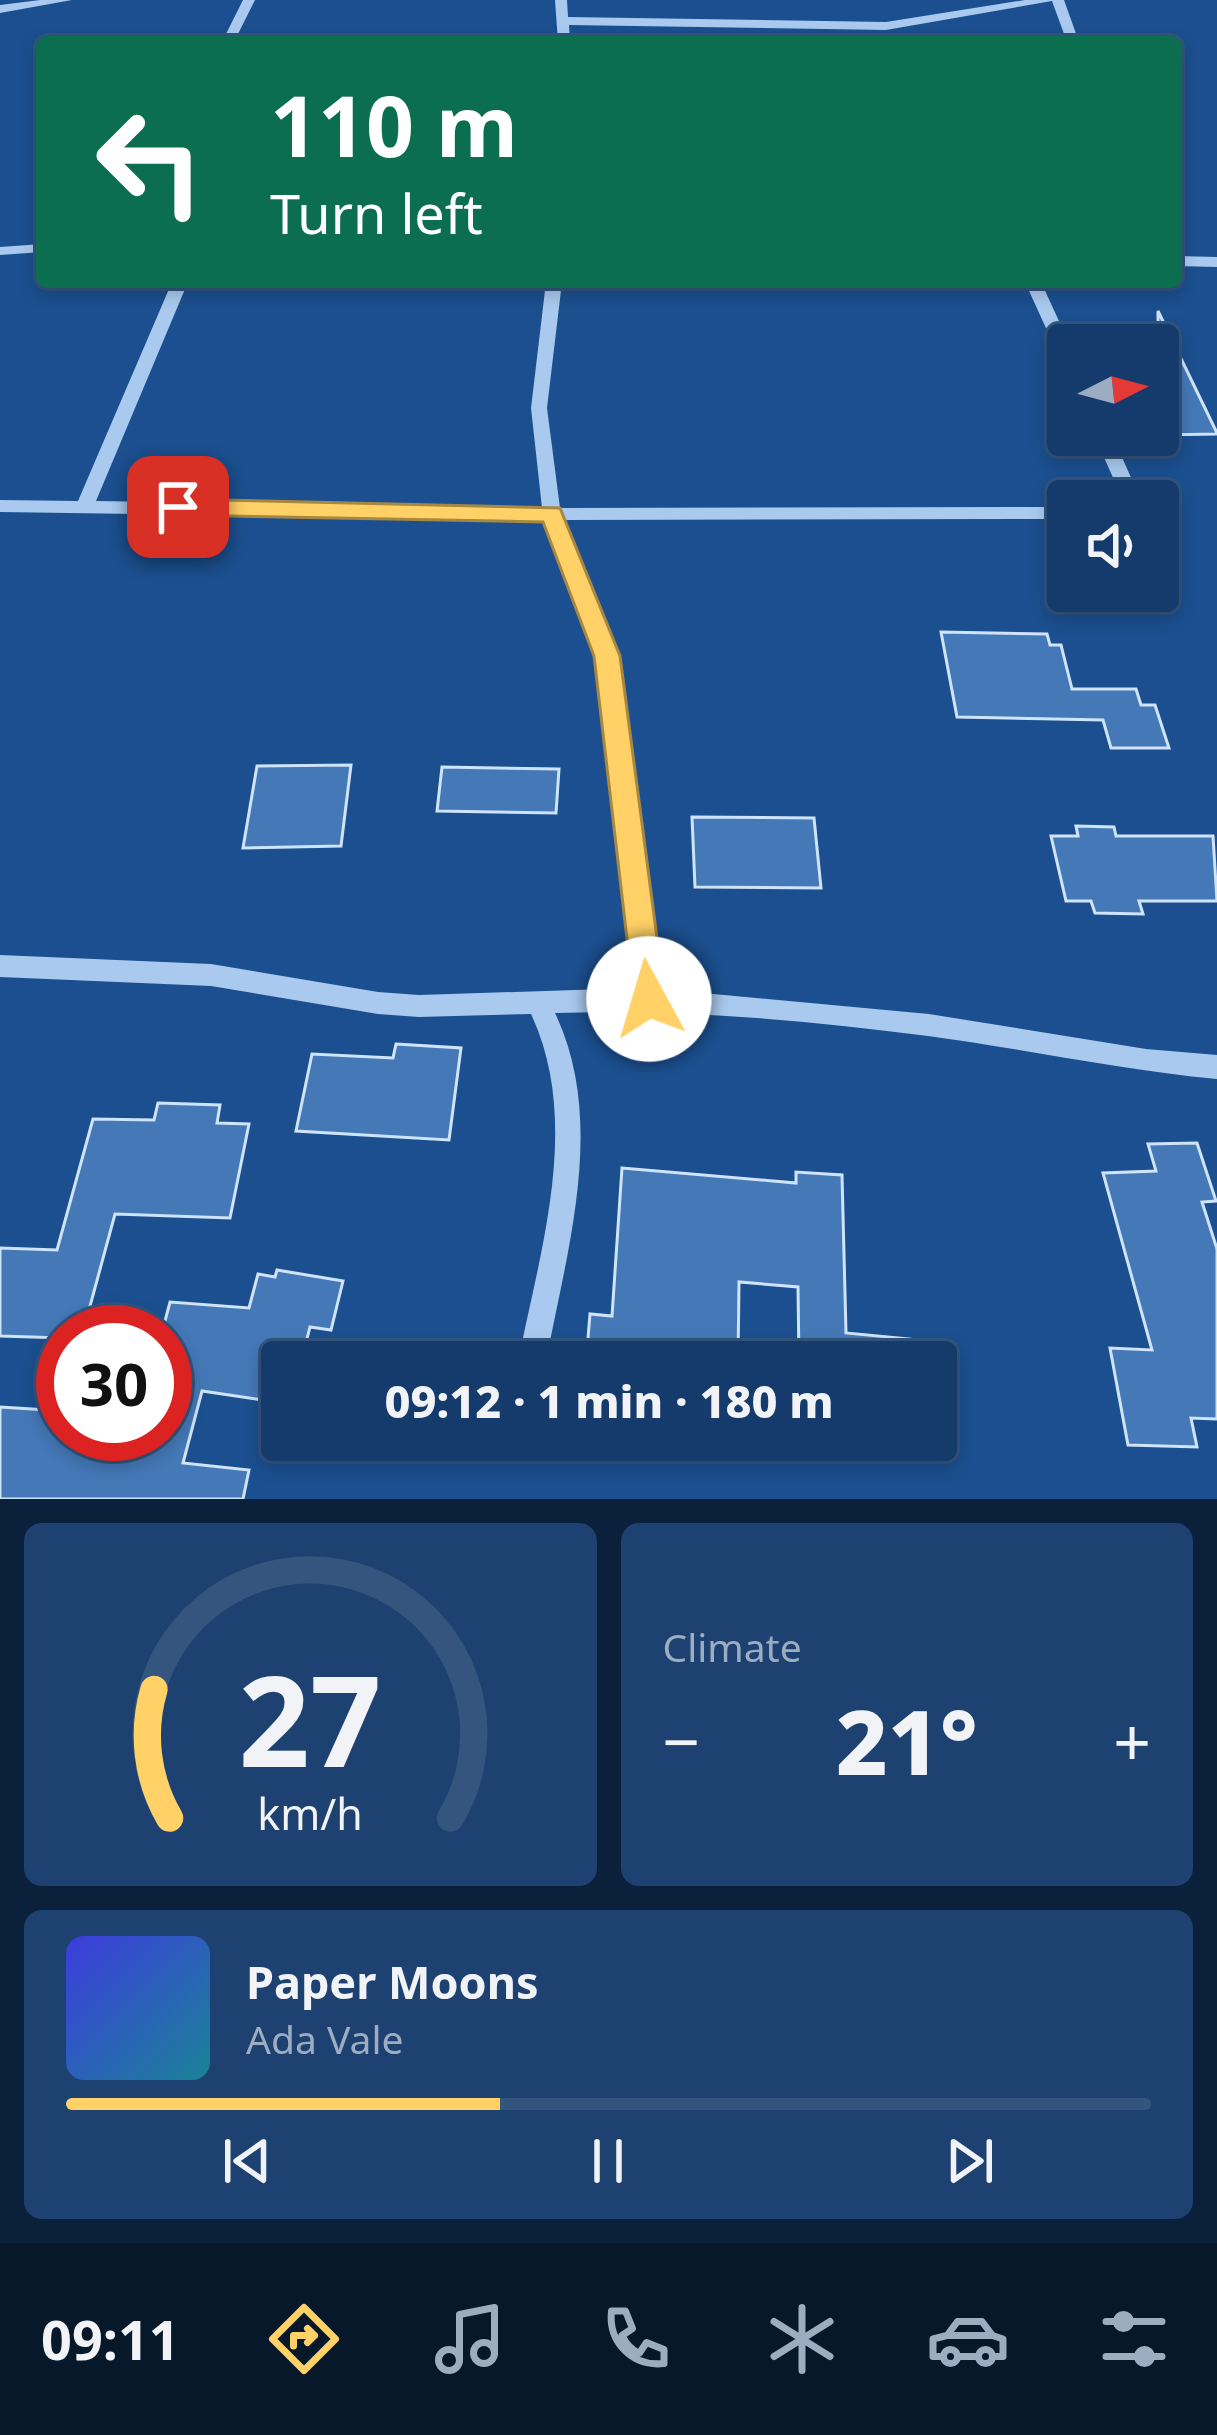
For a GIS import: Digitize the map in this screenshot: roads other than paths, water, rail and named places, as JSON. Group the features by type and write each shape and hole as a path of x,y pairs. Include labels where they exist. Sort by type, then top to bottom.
{"street":[{"path":"0,9 66,0"},
{"path":"231,36 249,0"},
{"path":"561,0 564,36"},
{"path":"563,21 886,26 1047,0"},
{"path":"1058,0 1071,36"},
{"path":"886,26 887,36"},
{"path":"0,251 36,248"},
{"path":"1182,261 1217,262"},
{"path":"85,505 177,288"},
{"path":"553,288 539,408 552,514 607,656 649,999"},
{"path":"1036,288 1052,324"},
{"path":"0,506 552,514 1047,513"},
{"path":"0,966 212,975 378,1004 649,999 929,1025 1146,1061 1217,1067"},
{"path":"535,1341 571,1127 556,1031 538,1002"}]}
